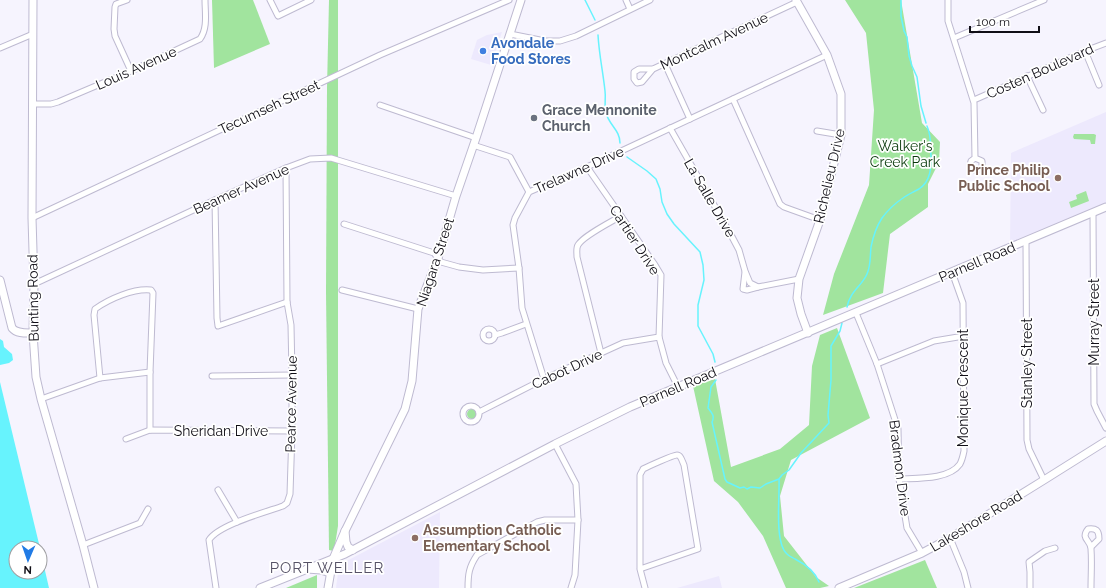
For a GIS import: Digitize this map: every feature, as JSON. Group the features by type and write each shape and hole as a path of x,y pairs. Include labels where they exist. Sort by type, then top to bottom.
{"main road":[{"name":"Bunting Road","path":"33,0 32,218 34,284 33,333 36,377 94,588"},
{"name":"Niagara Street","path":"328,588 333,559 345,531 405,409 412,381 418,309 438,258 456,196 521,0"},
{"name":"Richelieu Drive","path":"797,1 827,56 841,94 841,134 820,220 799,279 797,298 808,333"},
{"name":"Parnell Road","path":"260,588 353,550 555,444 630,407 1026,242 1106,207"},
{"path":"0,280 12,328 17,332 33,333"},
{"name":"Lakeshore Road","path":"840,588 922,553 950,538 1106,441"},
{"path":"345,531 348,547 353,550"},
{"path":"307,569 320,570 330,573"}],"street":[{"path":"126,0 116,4 114,29 115,36 131,71"},
{"name":"Louis Avenue","path":"33,104 51,104 58,102 131,71 200,39 205,27 205,0"},
{"path":"270,0 278,16 311,0"},
{"name":"Tecumseh Street","path":"32,218 380,55 509,0"},
{"path":"626,0 630,9"},
{"path":"510,34 545,41 560,41 576,36 650,0"},
{"path":"948,0 948,22 974,100 975,158"},
{"path":"954,38 1044,0"},
{"name":"Montcalm Avenue","path":"652,69 797,1"},
{"path":"0,48 33,34"},
{"name":"Costen Boulevard","path":"974,100 1106,43"},
{"path":"1085,51 1099,85"},
{"name":"Trelawne Drive","path":"544,379 526,324 521,302 519,268 513,225 515,218 529,192 587,167 827,56"},
{"path":"665,64 690,119"},
{"path":"1028,76 1043,110"},
{"path":"733,99 780,204 784,207 820,220"},
{"path":"380,105 510,157 529,192"},
{"name":"La Salle Drive","path":"670,128 739,250 750,283 758,287"},
{"path":"816,131 841,134"},
{"name":"Beamer Avenue","path":"34,284 286,168 310,159 331,158 456,196"},
{"name":"Cartier Drive","path":"587,167 661,275 659,337 666,364 678,387"},
{"name":"Pearce Avenue","path":"216,588 209,540 212,535 237,522 283,506 287,503 290,494 292,376 291,325 287,302 286,168"},
{"path":"216,200 218,326 287,302"},
{"name":"Murray Street","path":"1093,213 1094,404 1096,411 1106,428"},
{"path":"601,353 577,257 577,250 578,245 583,239 620,216"},
{"path":"344,224 434,252 441,262 459,268 483,270 519,268"},
{"name":"Stanley Street","path":"1026,242 1027,440 1029,449 1044,480"},
{"name":"La Salle Drive","path":"745,271 743,289 747,290 799,279"},
{"name":"Monique Crescent","path":"899,479 939,476 959,466 962,460 964,451 963,303 952,272"},
{"path":"100,378 94,314 95,309 104,303 131,292 143,289 151,290 153,293 150,372 150,430"},
{"path":"342,290 418,309"},
{"name":"Bradmon Drive","path":"856,313 877,364 898,429 899,479 907,528 922,553"},
{"path":"495,335 526,324"},
{"path":"877,364 934,341 964,336"},
{"name":"Cabot Drive","path":"479,412 544,379 623,343 659,337"},
{"path":"41,399 100,378 150,372"},
{"path":"212,376 292,376"},
{"name":"Sheridan Drive","path":"126,438 150,430 292,432"},
{"path":"555,444 576,484 578,520 575,575 571,588"},
{"path":"640,569 698,549 684,465 681,457 678,455 674,455 653,464 643,470 640,475 640,569 645,588"},
{"path":"218,490 237,522"},
{"path":"83,545 140,523 148,508"},
{"path":"468,588 468,574 477,555 537,522 545,520 578,520"},
{"path":"950,538 964,572 968,588"},
{"path":"1091,547 1091,588"},
{"path":"1030,588 1030,572 1028,562 1045,551 1055,548"}],"shaded area":[{"path":"502,32 491,65 471,59 477,40 487,35"},
{"name":"Prince Philip Public School","path":"1106,112 1106,203 1010,245 1011,153"},
{"name":"Assumption Catholic Elementary School","path":"440,512 439,588 336,588 339,565"},
{"path":"719,576 722,588 677,588"}],"green space":[{"path":"212,0 253,0 270,44 214,68"},
{"path":"329,0 338,0 338,526 334,551 329,550 326,292"},
{"name":"Walker's Creek Park","path":"845,0 901,0 922,123 940,142 939,162 928,184 928,207 890,234 883,293 823,315 834,274 869,185 874,110 866,33"},
{"path":"1074,134 1094,134 1096,135 1095,144 1091,144 1090,140 1074,139"},
{"path":"1086,191 1089,201 1071,208 1069,202 1077,199 1076,195"},
{"path":"837,328 870,418 791,460 780,496 784,536 816,577 829,586 820,588 786,588 763,536 738,502 714,481 693,386 715,379 731,467 780,449 809,425 812,366 820,335"},
{"path":"470,409 474,409 476,410 476,418 470,419 467,416 467,412"},
{"path":"925,560 937,588 854,588"},
{"path":"317,575 317,588 286,588"}],"water":[{"path":"0,339 3,341 4,347 12,354 13,360 9,363 0,365"},
{"path":"0,382 38,540 8,540 8,580 47,580 49,588 0,588"}],"waterway":[{"path":"585,0 595,20"},
{"path":"901,0 901,16 904,31 907,37 909,56 917,77 921,106 926,123"},
{"path":"598,35 605,91 605,110 607,117 620,138 620,143"},
{"path":"847,307 853,293 867,274 870,264 871,247 876,228 882,218 897,203 923,186 928,178 931,156 929,130 927,126"},
{"path":"627,157 656,179 667,214 674,224 700,252 704,280 698,305 698,326 713,354 715,362"},
{"path":"716,380 711,387 708,408 713,416 712,422 725,479 727,482 740,488 760,488 779,479 789,470 801,453 829,423 828,415 831,380 831,346 840,331 842,323"},
{"path":"779,479 778,519 780,540 783,548 788,555 809,569 819,582"}],"place":[{"name":"Avondale Food Stores","path":"483,51"},
{"name":"Grace Mennonite Church","path":"534,118"},
{"name":"Prince Philip Public School","path":"1058,178"},
{"name":"Assumption Catholic Elementary School","path":"415,538"}],"district":[{"name":"PORT WELLER","path":"327,568"}]}
